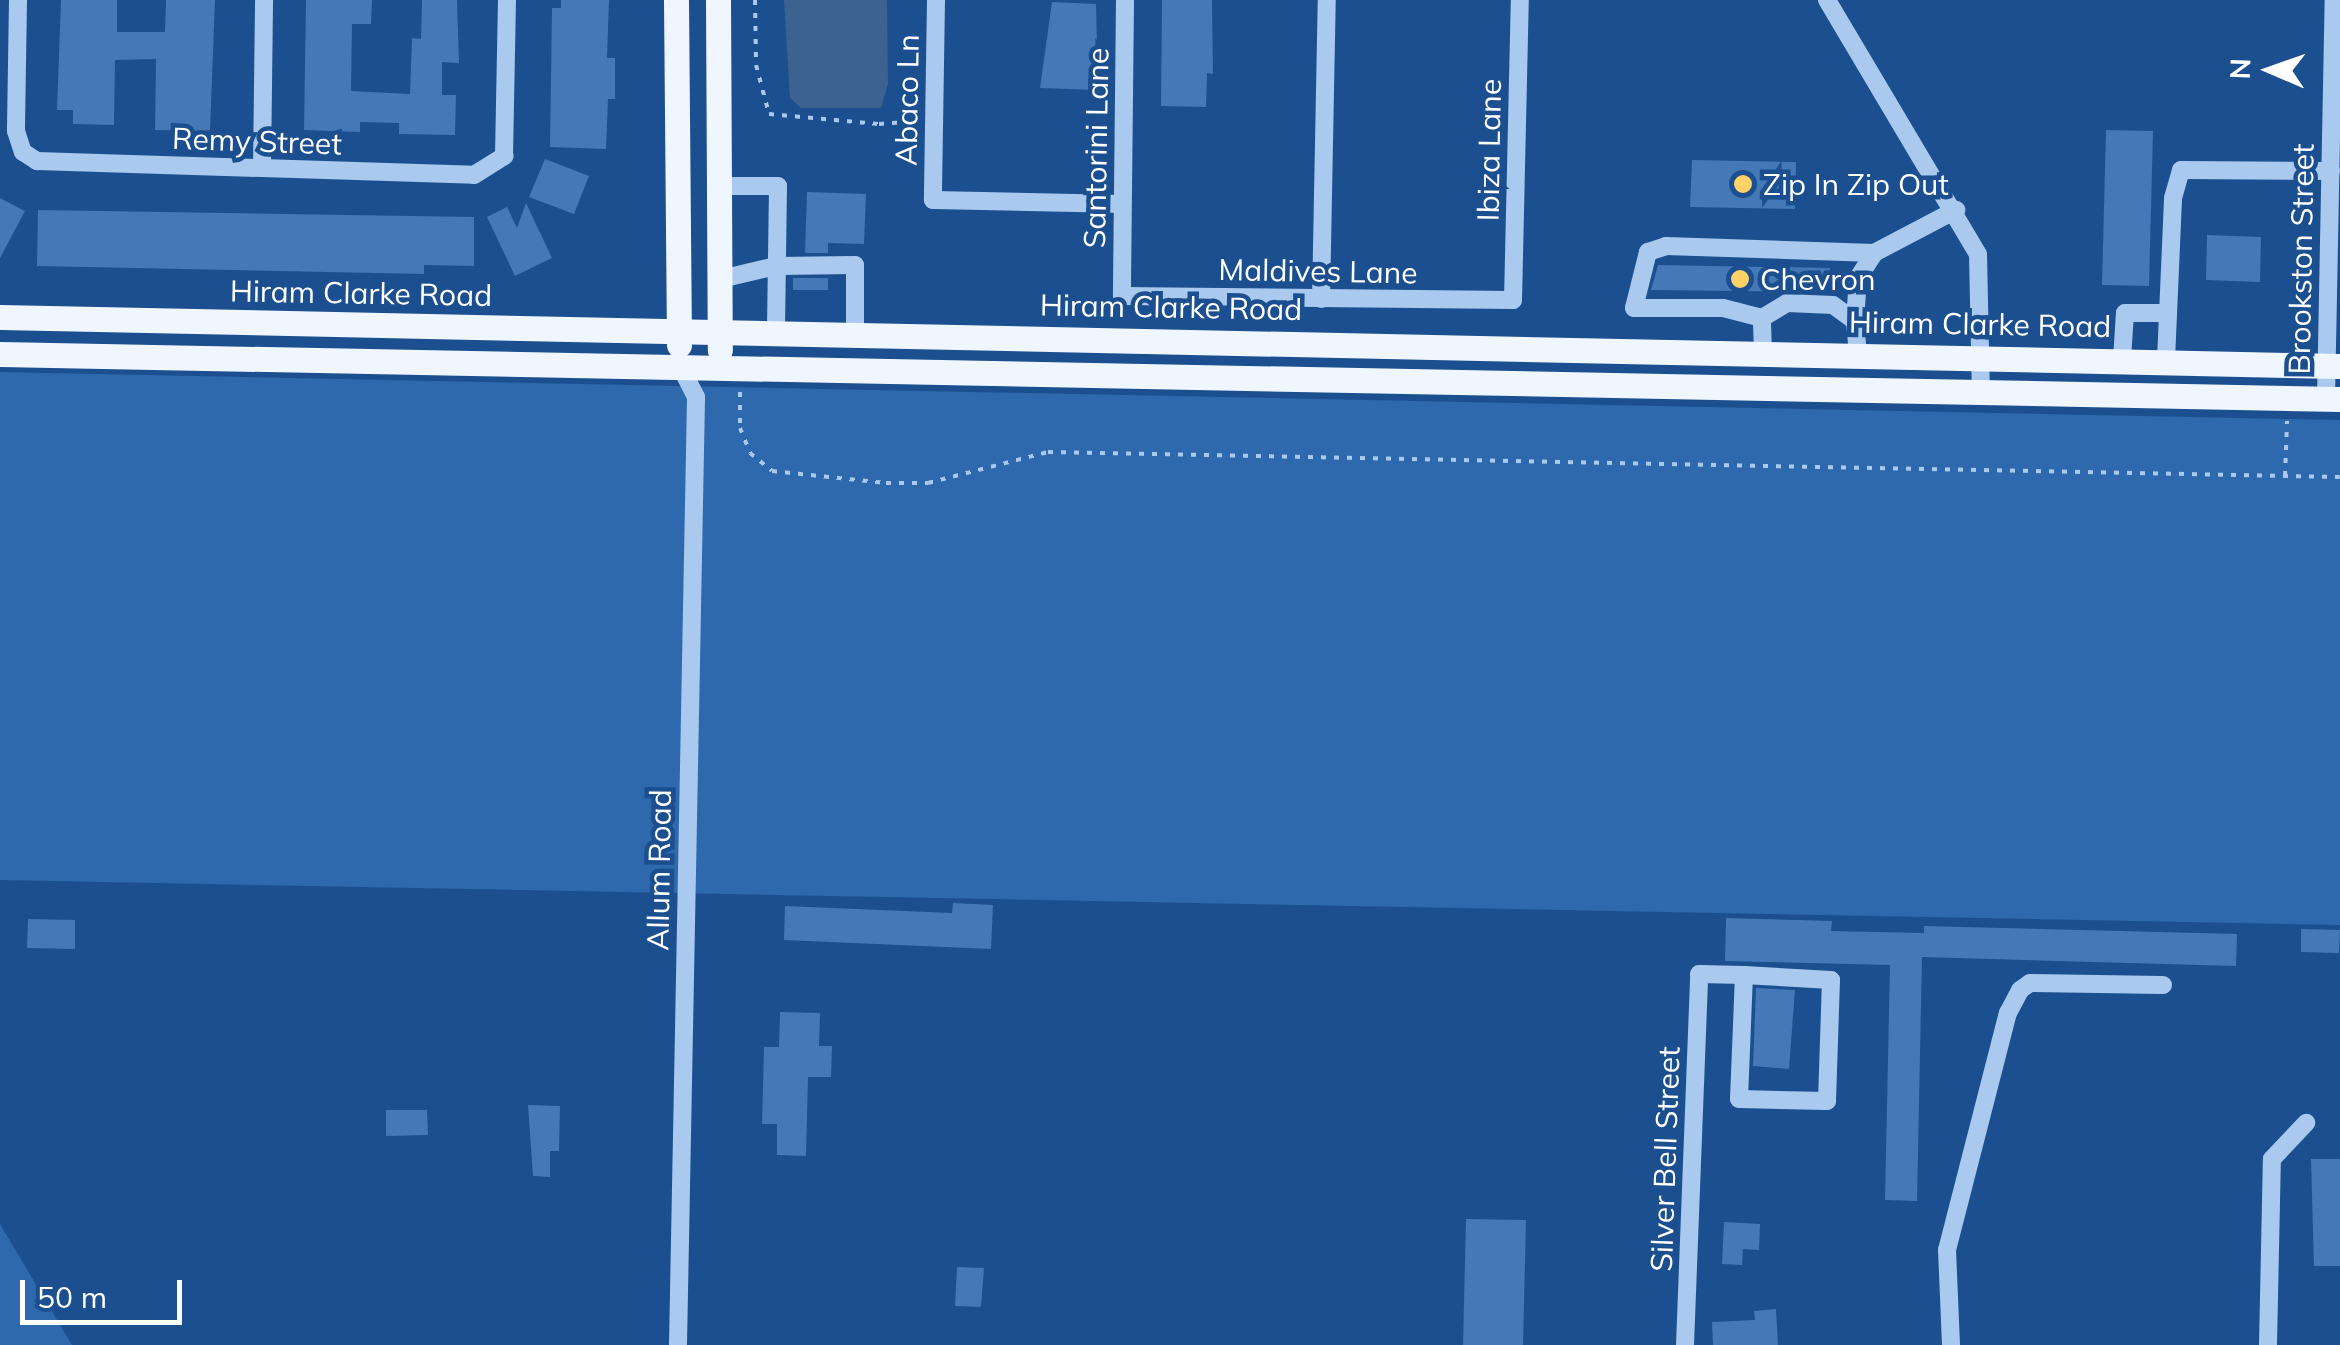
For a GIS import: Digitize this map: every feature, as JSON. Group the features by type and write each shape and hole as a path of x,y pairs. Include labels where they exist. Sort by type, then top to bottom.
{"main road":[{"path":"676,0 678,332 682,369"},
{"path":"718,0 720,333 730,377"},
{"name":"Hiram Clarke Road","path":"0,316 2333,366"},
{"path":"256,359 258,322"},
{"path":"1067,376 1068,338"},
{"path":"1340,342 1340,380"},
{"path":"1617,386 1620,348"},
{"path":"0,354 682,369 730,377 1067,376 2333,399"}],"street":[{"name":"Remy Street","path":"18,0 16,131 23,152 37,160 474,175 504,156 507,0"},
{"path":"262,168 264,0"},
{"name":"Abaco Ln","path":"936,0 934,200 1122,204"},
{"name":"Santorini Lane","path":"1122,296 1125,0"},
{"path":"1321,299 1326,0"},
{"name":"Ibiza Lane","path":"1513,300 1520,0"},
{"path":"1826,0 1956,210 1978,254 1981,392"},
{"name":"Brookston Street","path":"2333,399 2334,0"},
{"path":"2166,360 2173,198 2181,170 2331,172"},
{"path":"722,186 778,186 776,334"},
{"path":"1855,321 1832,305 1787,303 1762,318 1724,308 1634,308 1648,252 1666,246 1874,253 1956,210"},
{"path":"1858,354 1858,278 1874,253"},
{"path":"720,279 776,266 855,264 855,335"},
{"name":"Maldives Lane","path":"1122,296 1513,300"},
{"path":"2122,359 2125,313 2168,313"},
{"path":"1762,318 1763,352"},
{"name":"Allum Road","path":"678,1345 696,397 682,369"},
{"path":"696,397 730,377"},
{"name":"Silver Bell Street","path":"1685,1345 1699,974 1744,975"},
{"path":"1744,975 1831,980 1827,1101 1739,1099 1744,975"},
{"path":"1951,1345 1947,1250 2008,1013 2020,990 2030,983 2163,985"},
{"path":"2268,1345 2272,1159 2306,1123"}],"path":[{"path":"754,0 756,65 769,114 808,122 906,122 915,96"},
{"path":"730,377 740,428 750,453 772,472 830,480 928,483 1048,452 2340,477"},
{"path":"2285,476 2287,414"}],"shaded area":[{"path":"784,0 887,0 888,84 881,108 801,108 790,98"},
{"path":"0,372 2340,420 2340,925 0,880"},
{"path":"0,1224 72,1345 0,1345"}],"building":[{"path":"61,0 117,0 117,32 165,32 166,0 215,0 210,131 155,130 156,59 115,60 114,125 73,124 73,110 57,110"},
{"path":"306,0 372,0 371,24 352,24 351,91 410,94 412,38 421,39 422,0 457,0 459,63 442,62 442,95 456,95 455,135 399,134 399,123 360,122 360,132 304,130"},
{"path":"561,0 609,0 607,58 615,58 615,99 608,99 606,149 550,147 552,8 561,8"},
{"path":"1162,0 1212,0 1213,74 1207,73 1206,107 1161,106"},
{"path":"1052,2 1096,4 1098,90 1040,88"},
{"path":"2106,130 2153,131 2149,286 2102,285"},
{"path":"545,159 589,176 574,214 529,197"},
{"name":"Zip In Zip Out","path":"1692,160 1796,162 1795,209 1690,207"},
{"path":"807,192 866,194 864,244 828,243 828,253 805,253"},
{"path":"0,198 25,211 0,258"},
{"path":"526,203 552,258 515,276 487,217 507,207 517,228"},
{"path":"38,210 474,217 474,266 424,265 424,274 37,266"},
{"path":"2207,235 2261,237 2260,282 2206,280"},
{"name":"Chevron","path":"1658,265 1830,268 1829,292 1651,290"},
{"path":"793,278 828,278 828,290 793,290"},
{"path":"953,903 993,905 991,949 784,940 785,906 952,913"},
{"path":"1726,918 1832,921 1831,931 1924,933 1924,926 2237,934 2236,966 1922,957 1917,1201 1885,1200 1890,965 1725,961"},
{"path":"28,919 75,920 75,949 27,948"},
{"path":"2301,929 2340,930 2339,953 2301,952"},
{"path":"1756,988 1795,990 1789,1069 1753,1066"},
{"path":"780,1012 820,1013 819,1046 832,1046 831,1077 808,1077 806,1156 777,1155 777,1124 762,1124 764,1047 779,1047"},
{"path":"528,1105 560,1106 559,1151 550,1151 550,1177 533,1176"},
{"path":"386,1110 427,1110 428,1135 386,1136"},
{"path":"2311,1159 2340,1159 2340,1266 2314,1266"},
{"path":"1466,1219 1526,1220 1523,1345 1463,1345"},
{"path":"1724,1222 1760,1224 1759,1250 1743,1249 1742,1265 1722,1264"},
{"path":"957,1267 984,1268 981,1307 955,1306"},
{"path":"1776,1309 1778,1345 1713,1345 1712,1322 1755,1320 1754,1311"}],"place":[{"name":"Zip In Zip Out","path":"1743,184"},
{"name":"Chevron","path":"1740,279"}]}
